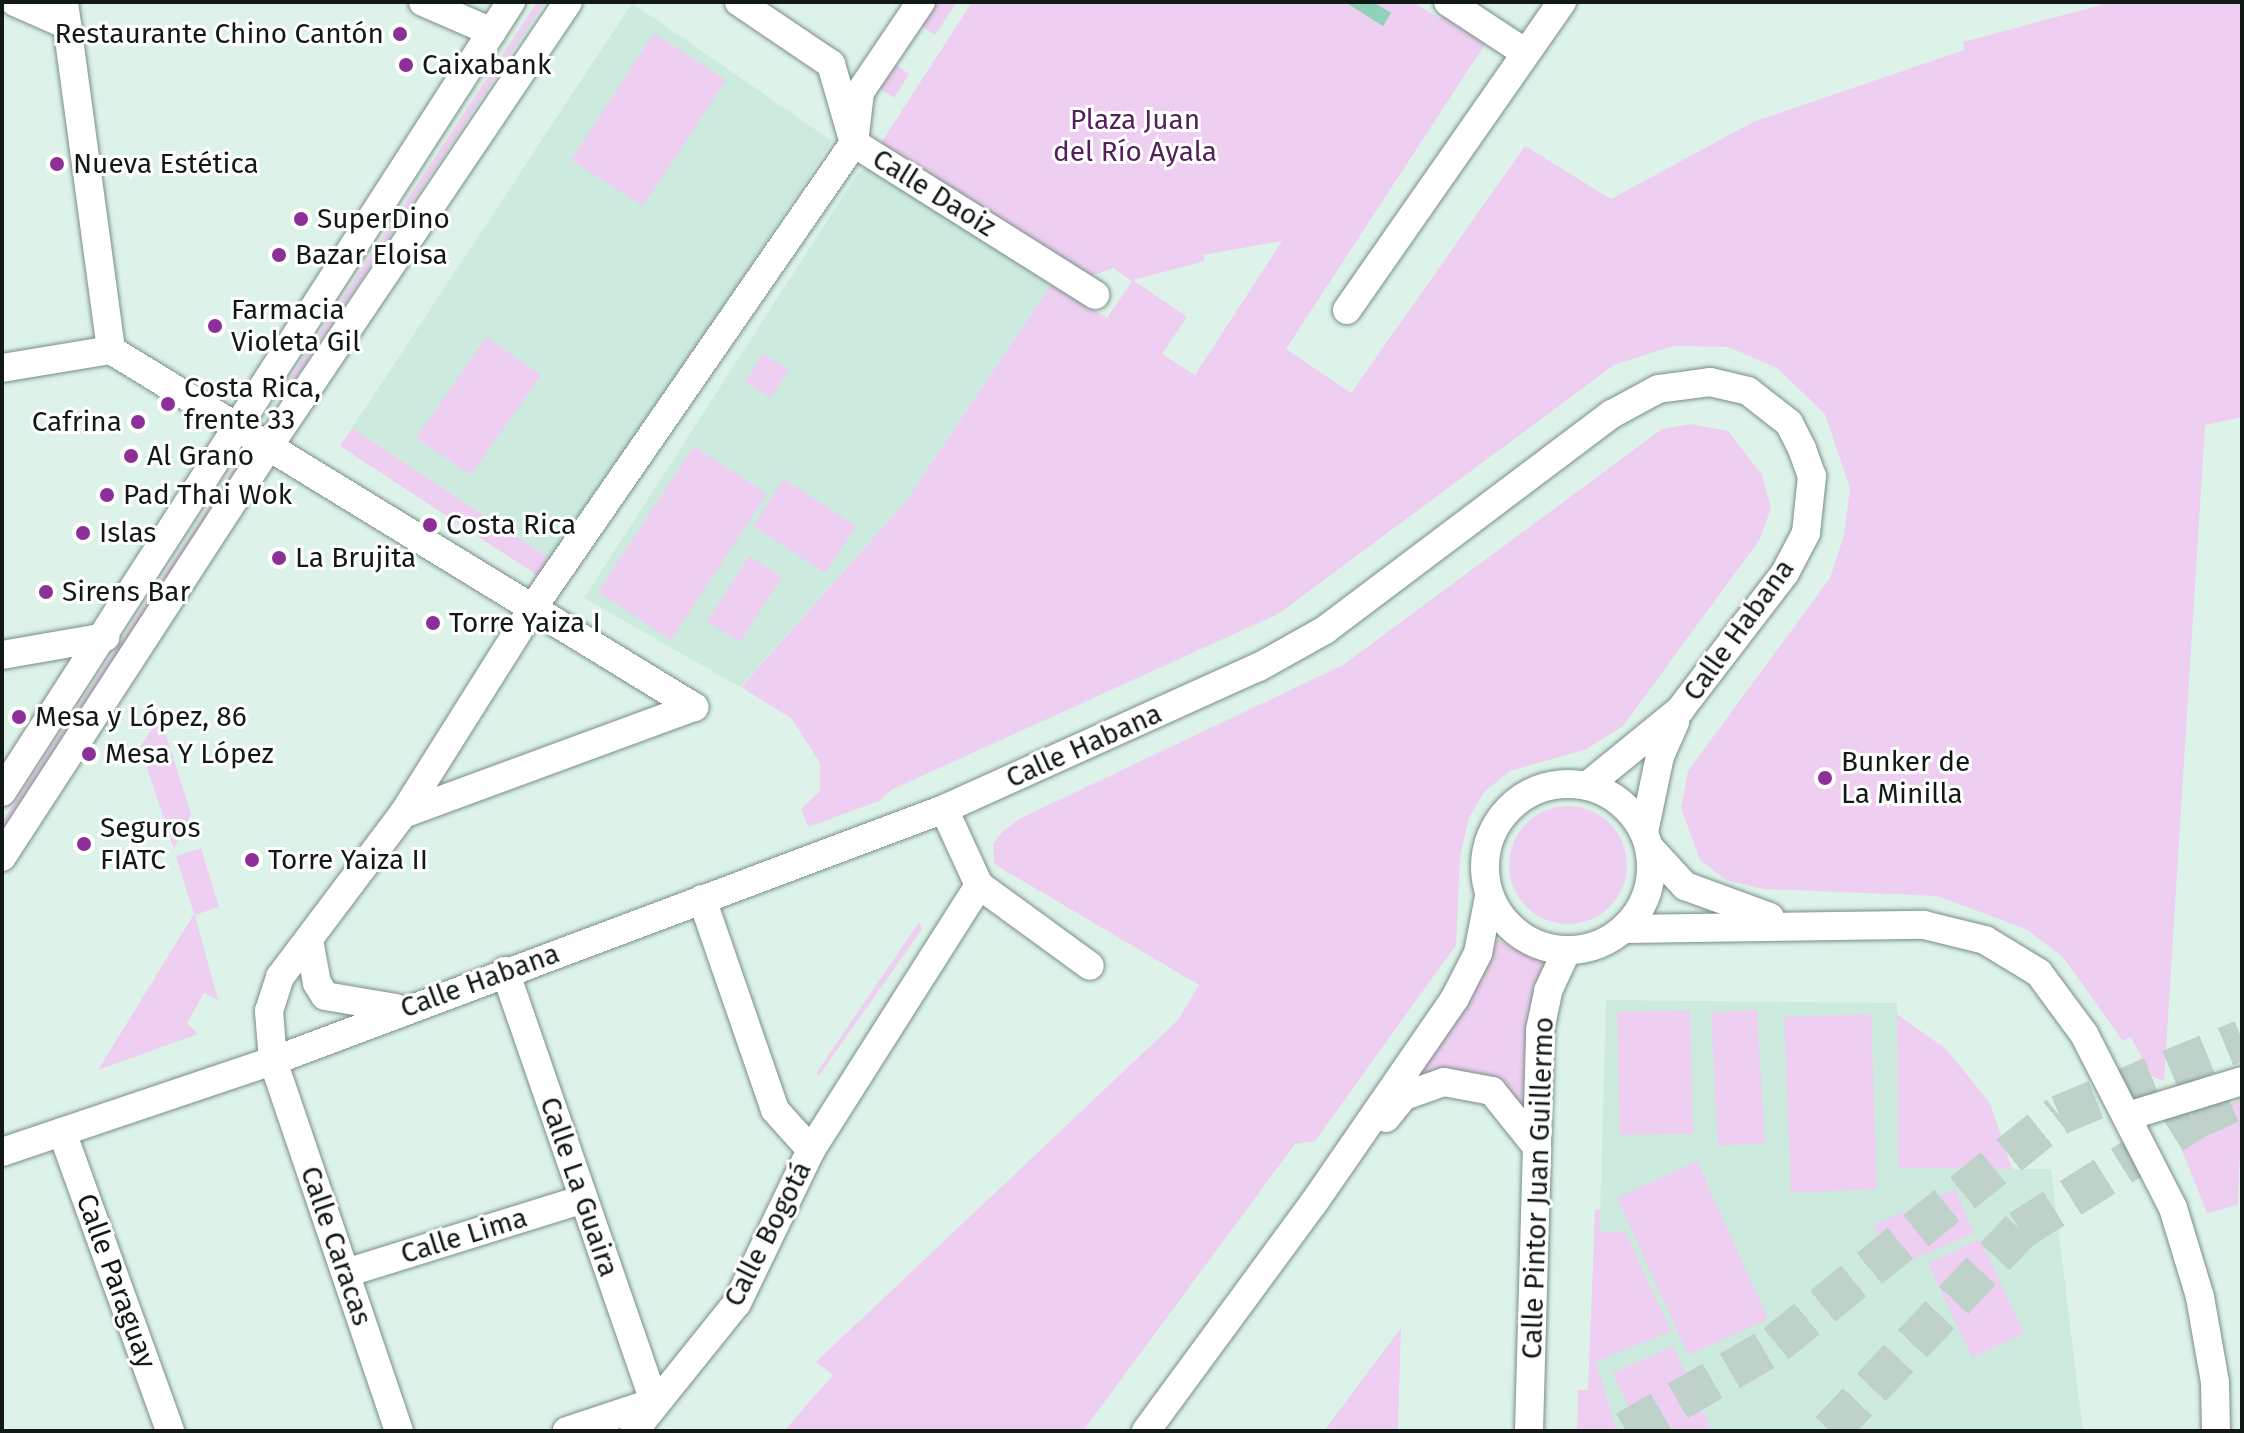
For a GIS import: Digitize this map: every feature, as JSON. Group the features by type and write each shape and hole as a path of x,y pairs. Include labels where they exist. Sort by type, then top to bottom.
{"street":[{"path":"15,2 66,13 111,350"},
{"path":"423,2 492,32"},
{"path":"2,792 105,637 236,427 511,2"},
{"path":"2,857 269,446 568,2"},
{"name":"Calle Daoiz","path":"739,2 783,13 831,64 854,143 1095,295"},
{"path":"854,143 860,92 921,2"},
{"path":"1448,2 1526,53"},
{"path":"1347,310 1562,2"},
{"name":"Calle Caracas","path":"399,1431 273,1061 269,1011 280,977 403,814 532,609 854,143"},
{"path":"2,368 111,350 694,707 403,814"},
{"name":"Calle Habana","path":"2,1152 273,1061 403,1008 944,809 1259,667 1325,630 1612,414 1658,389 1710,382 1748,391 1789,423 1812,476 1806,533 1785,573 1680,710 1588,785"},
{"path":"2,655 105,637"},
{"name":"Calle Habana","path":"1647,840 1660,756 1680,710"},
{"path":"1146,1431 1313,1204 1455,998 1478,953 1489,897 1484,871 1487,845 1497,821 1537,789 1588,785 1621,803 1685,886 1790,922"},
{"path":"944,809 979,885 1090,966"},
{"path":"1489,897 1520,936 1567,950 1597,944 1624,929 1642,905 1651,877 1647,840"},
{"name":"Calle Bogotá","path":"634,1431 654,1402 737,1303 811,1150 979,885"},
{"name":"Calle Bogotá","path":"702,899 775,1110 811,1150"},
{"path":"1624,929 1790,922 1924,925 1985,940 2039,973 2084,1034 2173,1208 2200,1297 2215,1382 2216,1431"},
{"path":"309,940 317,983 325,996 403,1008"},
{"name":"Calle Pintor Juan Guillermo","path":"1529,1431 1540,1030 1548,991 1567,950"},
{"name":"Calle La Guaira","path":"505,971 654,1402"},
{"path":"2128,1116 2242,1081"},
{"path":"1313,1204 1404,1096 1444,1082 1492,1091 1537,1147"},
{"name":"Calle Paraguay","path":"62,1132 170,1431"},
{"name":"Calle Lima","path":"346,1273 583,1199"},
{"path":"567,1431 654,1402"}],"shaded area":[{"path":"1345,2 1373,2 1391,13 1383,26"},
{"path":"632,3 832,141 555,562 352,428"},
{"path":"869,167 1052,283 906,501 740,687 584,598 858,173"},
{"path":"1606,1000 1897,1003 1898,1168 2051,1169 2083,1431 1594,1431"}],"green space":[{"path":"537,2 545,2 285,395 282,390"},
{"path":"937,2 957,2 935,35 921,26"},
{"name":"Plaza Juan del Río Ayala","path":"972,2 1413,2 1440,19 1444,14 1487,41 1286,349 1351,393 1525,146 1611,199 1753,122 1964,50 1963,42 2112,2 2242,2 2242,417 2205,425 2164,1081 2142,1073 2133,1062 2142,1058 2131,1037 2123,1041 2063,957 2026,929 1937,896 1763,889 1726,880 1700,860 1681,808 1688,771 1830,578 1844,535 1850,488 1825,414 1777,368 1728,347 1673,346 1614,365 1278,614 891,790 879,801 808,827 801,809 820,791 820,763 792,719 741,687 906,501 1052,283 1107,318 1132,281 1113,268 1086,278 881,143","holes":["1282,241 1195,375 1162,354 1187,317 1133,280 1205,261 1203,255"]},
{"path":"654,33 726,80 643,206 571,160"},
{"path":"895,64 909,74 894,98 879,88"},
{"path":"486,337 541,375 471,475 416,438"},
{"path":"763,354 789,369 771,398 745,382"},
{"path":"1691,424 1728,431 1762,475 1771,508 1760,539 1623,726 1587,749 1510,771 1484,792 1469,818 1460,856 1456,945 1315,1141 1295,1144 1083,1431 784,1431 833,1375 816,1362 1178,1020 1199,985 994,864 993,844 1002,832 1019,819 1343,665 1662,429"},
{"path":"352,428 555,562 543,579 340,446"},
{"path":"694,446 767,494 671,640 598,592"},
{"path":"239,461 240,465 2,834 2,822"},
{"path":"784,479 856,526 825,573 753,526"},
{"path":"749,556 782,577 740,642 707,621"},
{"path":"160,716 191,814 174,849 140,747"},
{"path":"1568,806 1591,811 1610,823 1622,842 1627,865 1622,888 1610,907 1591,919 1568,924 1545,919 1526,907 1514,888 1509,865 1514,842 1526,823 1545,811"},
{"path":"201,848 219,907 195,915 218,1000 204,993 187,1023 198,1034 98,1070 194,914 176,856"},
{"path":"919,922 922,929 818,1077 817,1072"},
{"path":"1497,940 1549,965 1527,1020 1524,1106 1402,1088 1480,979"},
{"path":"1690,1010 1693,1134 1620,1135 1617,1012"},
{"path":"1757,1010 1765,1143 1718,1146 1711,1013"},
{"path":"1871,1014 1877,1189 1791,1193 1784,1017"},
{"path":"1897,1014 1946,1049 1990,1103 2012,1169 1898,1168"},
{"path":"2242,1100 2238,1205 2207,1213 2181,1148 2181,1134 2194,1114"},
{"path":"1697,1161 1768,1319 1688,1355 1617,1198"},
{"path":"1955,1189 1974,1233 1893,1268 1874,1225"},
{"path":"1595,1210 1600,1210 1600,1232 1625,1231 1671,1331 1596,1362 1617,1431 1577,1431 1578,1390 1588,1390"},
{"path":"1980,1239 2024,1333 1972,1358 1928,1263"},
{"path":"1401,1328 1398,1431 1324,1431 1386,1348"},
{"path":"1673,1346 1712,1431 1640,1431 1613,1373"}],"tunnel":[{"path":"1626,1431 1776,1344 2059,1115 2242,1040"},
{"path":"1830,1431 2020,1230 2194,1120 2242,1098"}],"place":[{"name":"Restaurante Chino Cantón","path":"400,34"},
{"name":"Caixabank","path":"406,65"},
{"name":"Nueva Estética","path":"57,164"},
{"name":"SuperDino","path":"301,219"},
{"name":"Bazar Eloisa","path":"279,255"},
{"name":"Farmacia Violeta Gil","path":"215,326"},
{"name":"Costa Rica, frente 33","path":"168,404"},
{"name":"Cafrina","path":"138,422"},
{"name":"Al Grano","path":"131,456"},
{"name":"Pad Thai Wok","path":"107,495"},
{"name":"Costa Rica","path":"430,525"},
{"name":"Islas","path":"83,533"},
{"name":"La Brujita","path":"279,558"},
{"name":"Sirens Bar","path":"46,592"},
{"name":"Torre Yaiza I","path":"433,623"},
{"name":"Mesa y López, 86","path":"19,717"},
{"name":"Mesa Y López","path":"89,754"},
{"name":"Bunker de La Minilla","path":"1825,778"},
{"name":"Seguros FIATC","path":"84,844"},
{"name":"Torre Yaiza II","path":"252,860"}]}
